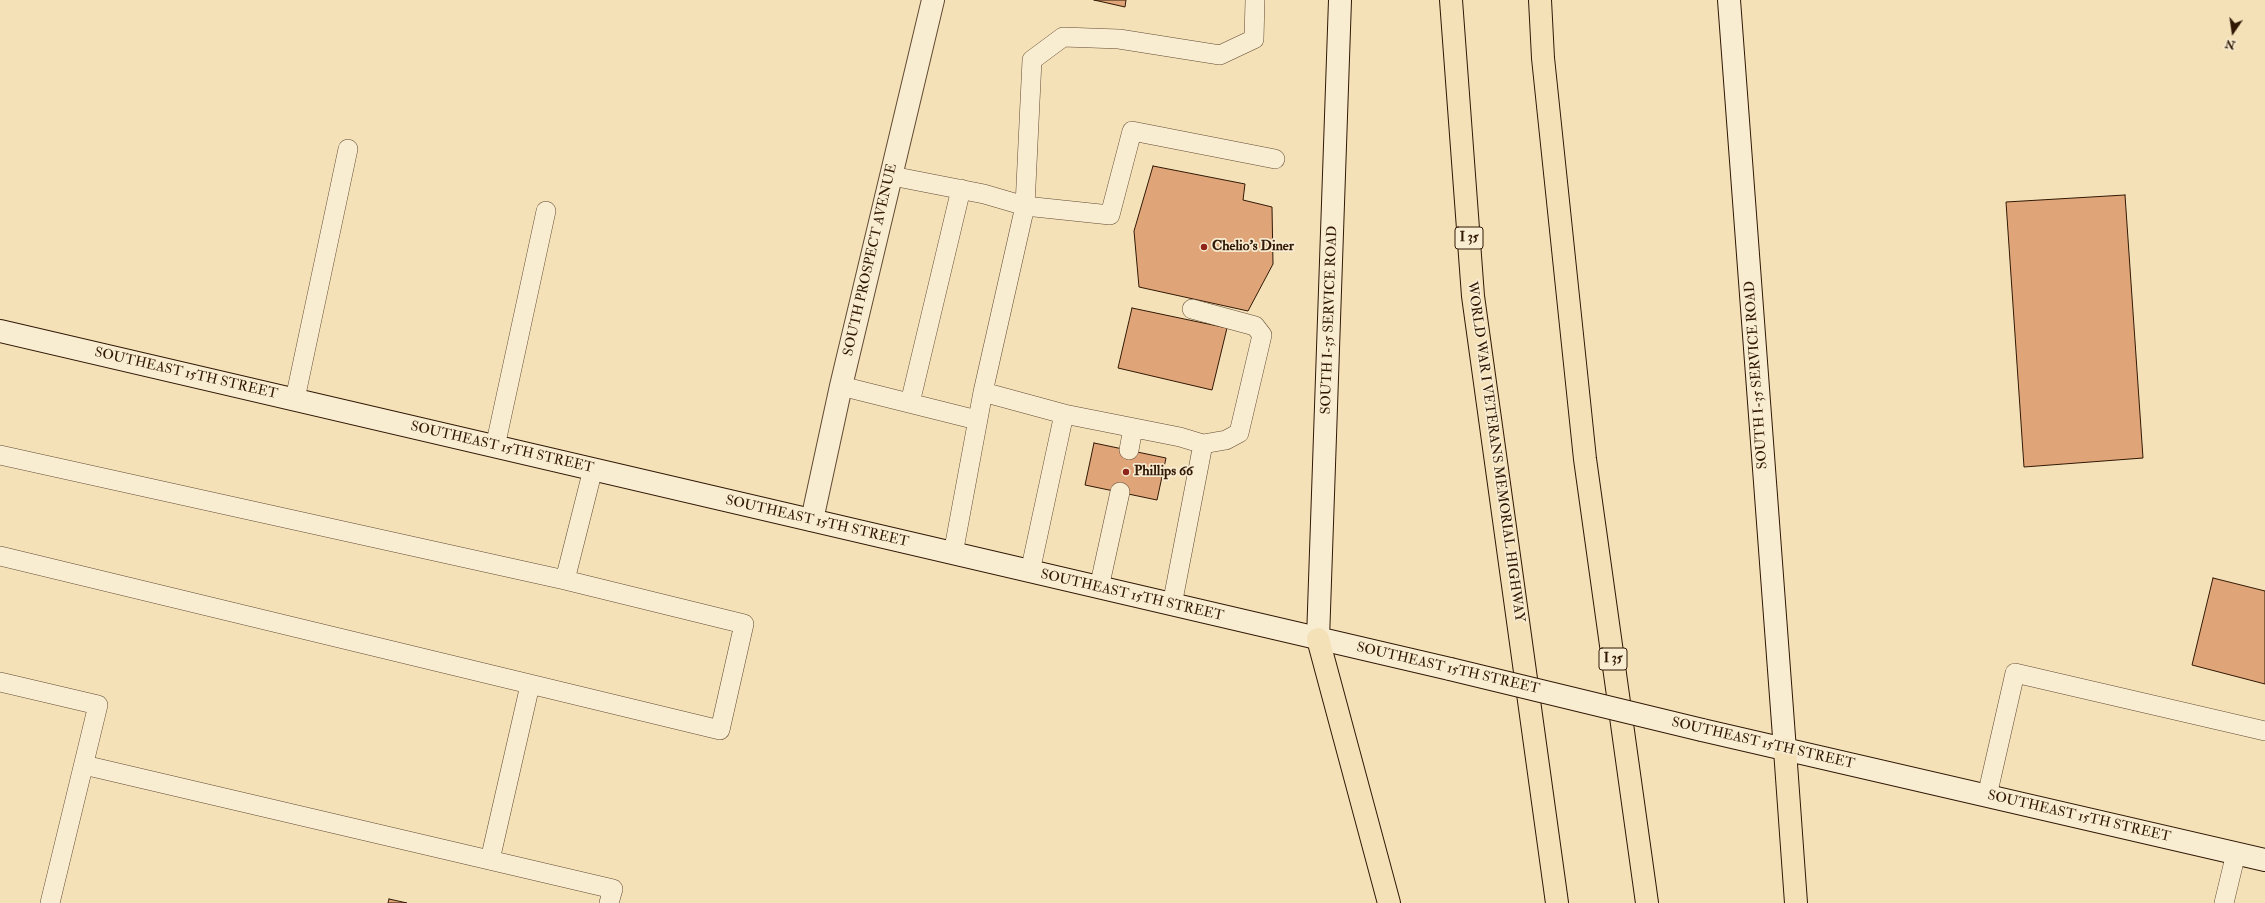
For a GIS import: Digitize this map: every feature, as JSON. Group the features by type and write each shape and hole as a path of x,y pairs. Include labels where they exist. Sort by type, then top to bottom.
{"highway":[{"name":"WORLD WAR I VETERANS MEMORIAL HIGHWAY","path":"1451,0 1473,296 1557,903"},
{"name":"I 35","path":"1540,0 1543,58 1585,459 1647,903"},
{"path":"1318,639 1389,903"},
{"path":"1785,750 1796,903"}],"main road":[{"name":"SOUTH PROSPECT AVENUE","path":"812,520 841,386 933,0"},
{"name":"SOUTH I-35 SERVICE ROAD","path":"1318,639 1340,0"},
{"name":"SOUTH I-35 SERVICE ROAD","path":"1729,0 1785,750"},
{"name":"SOUTHEAST 15TH STREET","path":"0,331 1450,669 1785,750 2265,860"}],"lane":[{"path":"953,554 982,392 1025,206 1032,60 1063,36 1119,39 1220,56 1254,39 1255,0"},
{"path":"892,176 961,189 1025,206 1110,215 1132,131 1275,159"},
{"path":"295,399 348,149"},
{"path":"910,403 961,189"},
{"path":"495,447 546,211"},
{"path":"982,392 1064,414 1180,437 1203,444 1226,440 1239,433 1262,335 1255,326 1192,309"},
{"path":"841,386 977,420"},
{"path":"1030,572 1064,414"},
{"path":"1129,450 1133,428"},
{"path":"1172,605 1203,444"},
{"path":"0,455 565,580 744,624 720,730 0,556"},
{"path":"565,580 592,469"},
{"path":"1099,588 1120,492"},
{"path":"1987,796 2015,673 2265,731"},
{"path":"0,682 98,705 50,903"},
{"path":"490,860 530,685"},
{"path":"84,765 613,889 609,903"},
{"path":"2224,903 2236,853"}],"building":[{"path":"1094,0 1126,0 1125,7"},
{"name":"Chelio's Diner","path":"1153,166 1245,184 1243,200 1272,207 1273,264 1248,311 1139,287 1134,231"},
{"path":"2125,195 2143,458 2024,467 2006,202"},
{"path":"1132,308 1227,328 1212,390 1118,368"},
{"name":"Phillips 66","path":"1094,443 1166,458 1157,500 1085,485"},
{"path":"2213,578 2265,591 2265,684 2192,665"},
{"path":"389,899 407,903 388,903"}],"place":[{"name":"Chelio's Diner","path":"1204,247"},
{"name":"Phillips 66","path":"1126,472"}]}
